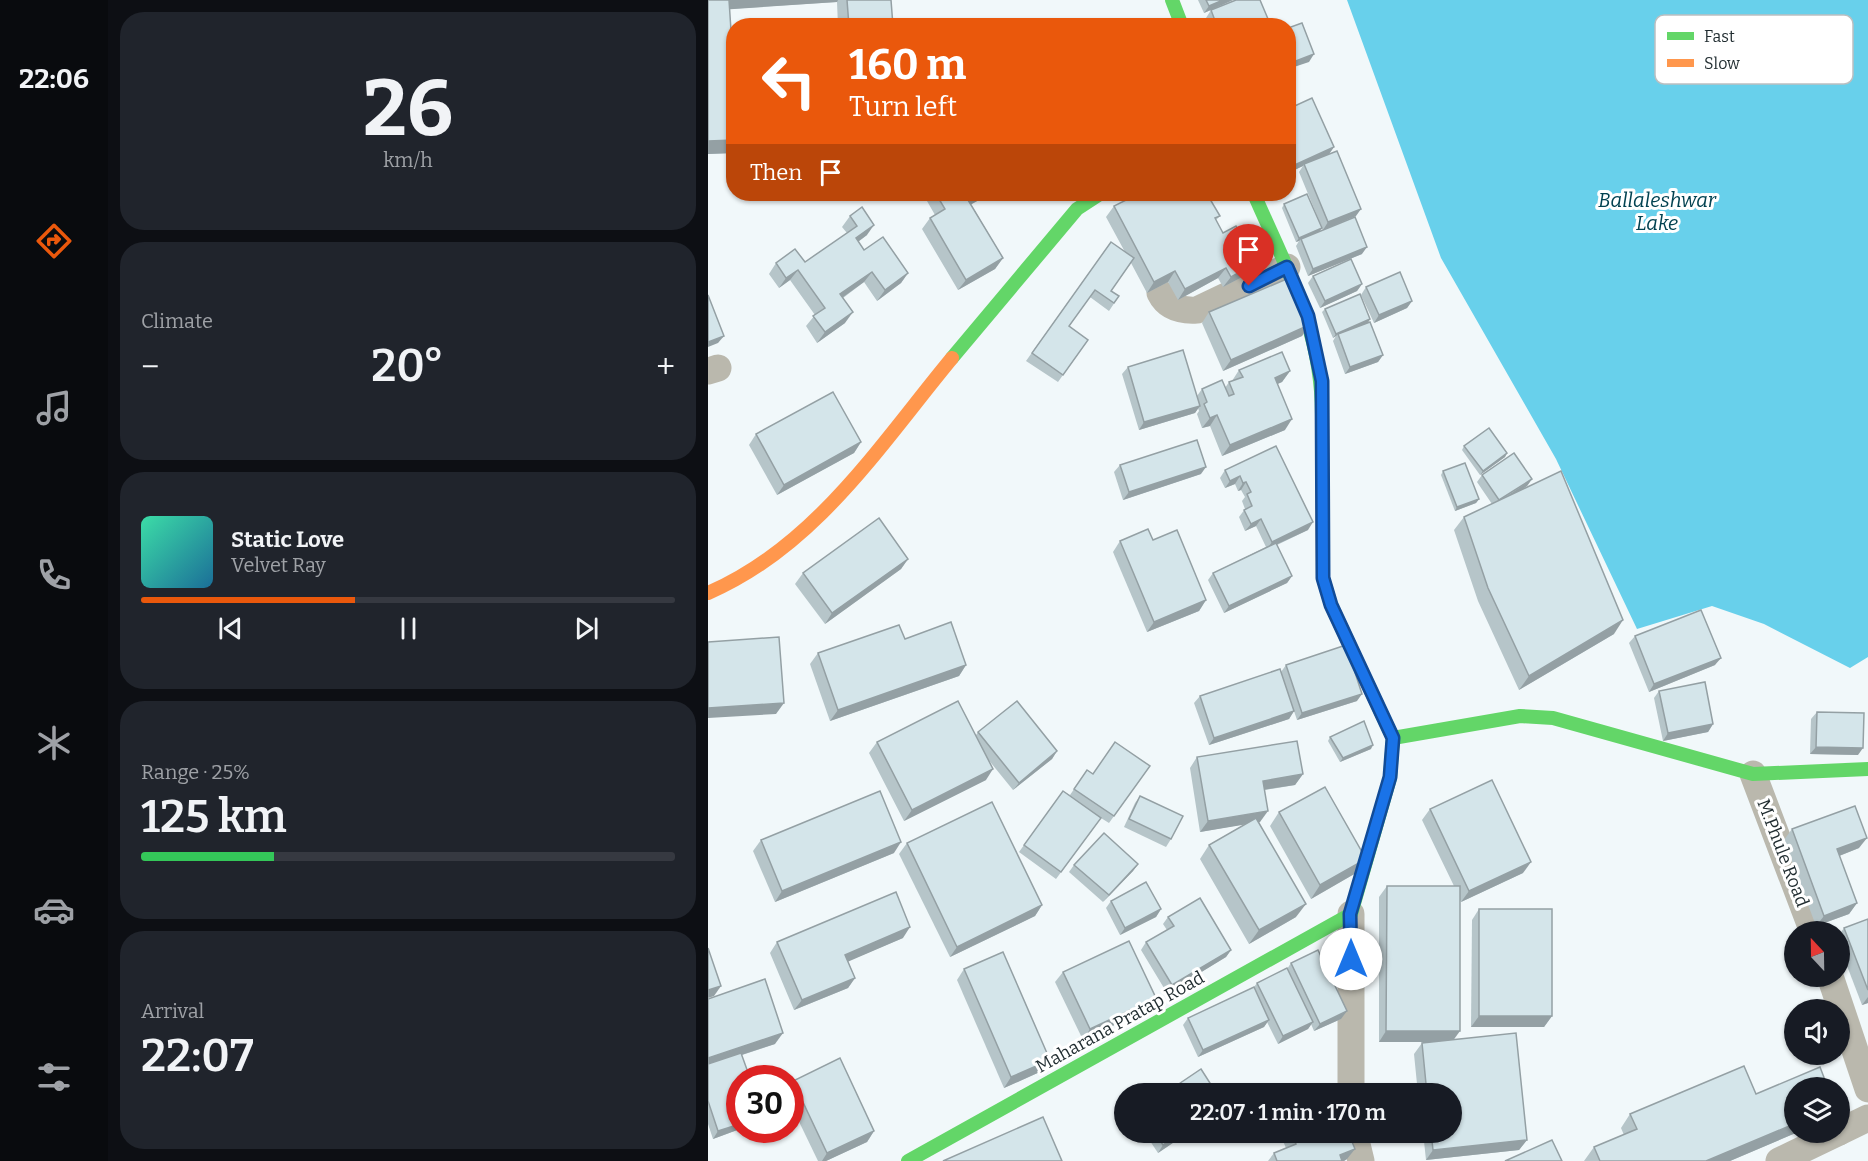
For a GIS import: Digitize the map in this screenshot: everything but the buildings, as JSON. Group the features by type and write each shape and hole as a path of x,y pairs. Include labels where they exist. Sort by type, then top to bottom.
{"street":[{"path":"1172,0 1179,18"},
{"path":"708,592 754,569 786,547 819,519 1050,238 1077,209 1102,201"},
{"path":"1257,201 1308,316 1322,381 1323,578 1331,605 1393,738 1390,777 1350,914 1351,1083"},
{"path":"1160,293 1164,302 1184,311 1197,310 1287,267"},
{"path":"1393,738 1520,716 1553,718 1753,774 1868,769"},
{"name":"M.Phule Road","path":"1753,774 1809,921"},
{"name":"Maharana Pratap Road","path":"908,1161 1350,914"},
{"path":"1834,987 1868,1089"},
{"path":"1850,1127 1868,1118"},
{"path":"1357,1143 1361,1161"},
{"path":"1779,1161 1816,1143"}],"water":[{"name":"Ballaleshwar Lake","path":"1347,0 1868,0 1868,657 1850,668 1764,624 1712,606 1637,629 1556,459 1441,258"}],"traffic: fast":[{"path":"1172,0 1179,18"},
{"path":"952,358 1077,209 1089,201"},
{"path":"1257,201 1290,275 1309,328 1316,355 1322,415"},
{"path":"908,1161 1351,914 1390,778 1393,738 1377,704"},
{"path":"1393,738 1520,716 1553,718 1753,774 1868,769"}],"traffic: slow":[{"path":"708,593 746,573 781,549 813,521 843,491 952,358"},
{"path":"1322,415 1323,578 1331,605 1377,704"}],"route":[{"path":"1249,286 1287,267 1308,316 1322,381 1323,578 1331,605 1393,738 1390,777 1350,914 1351,959"}]}
